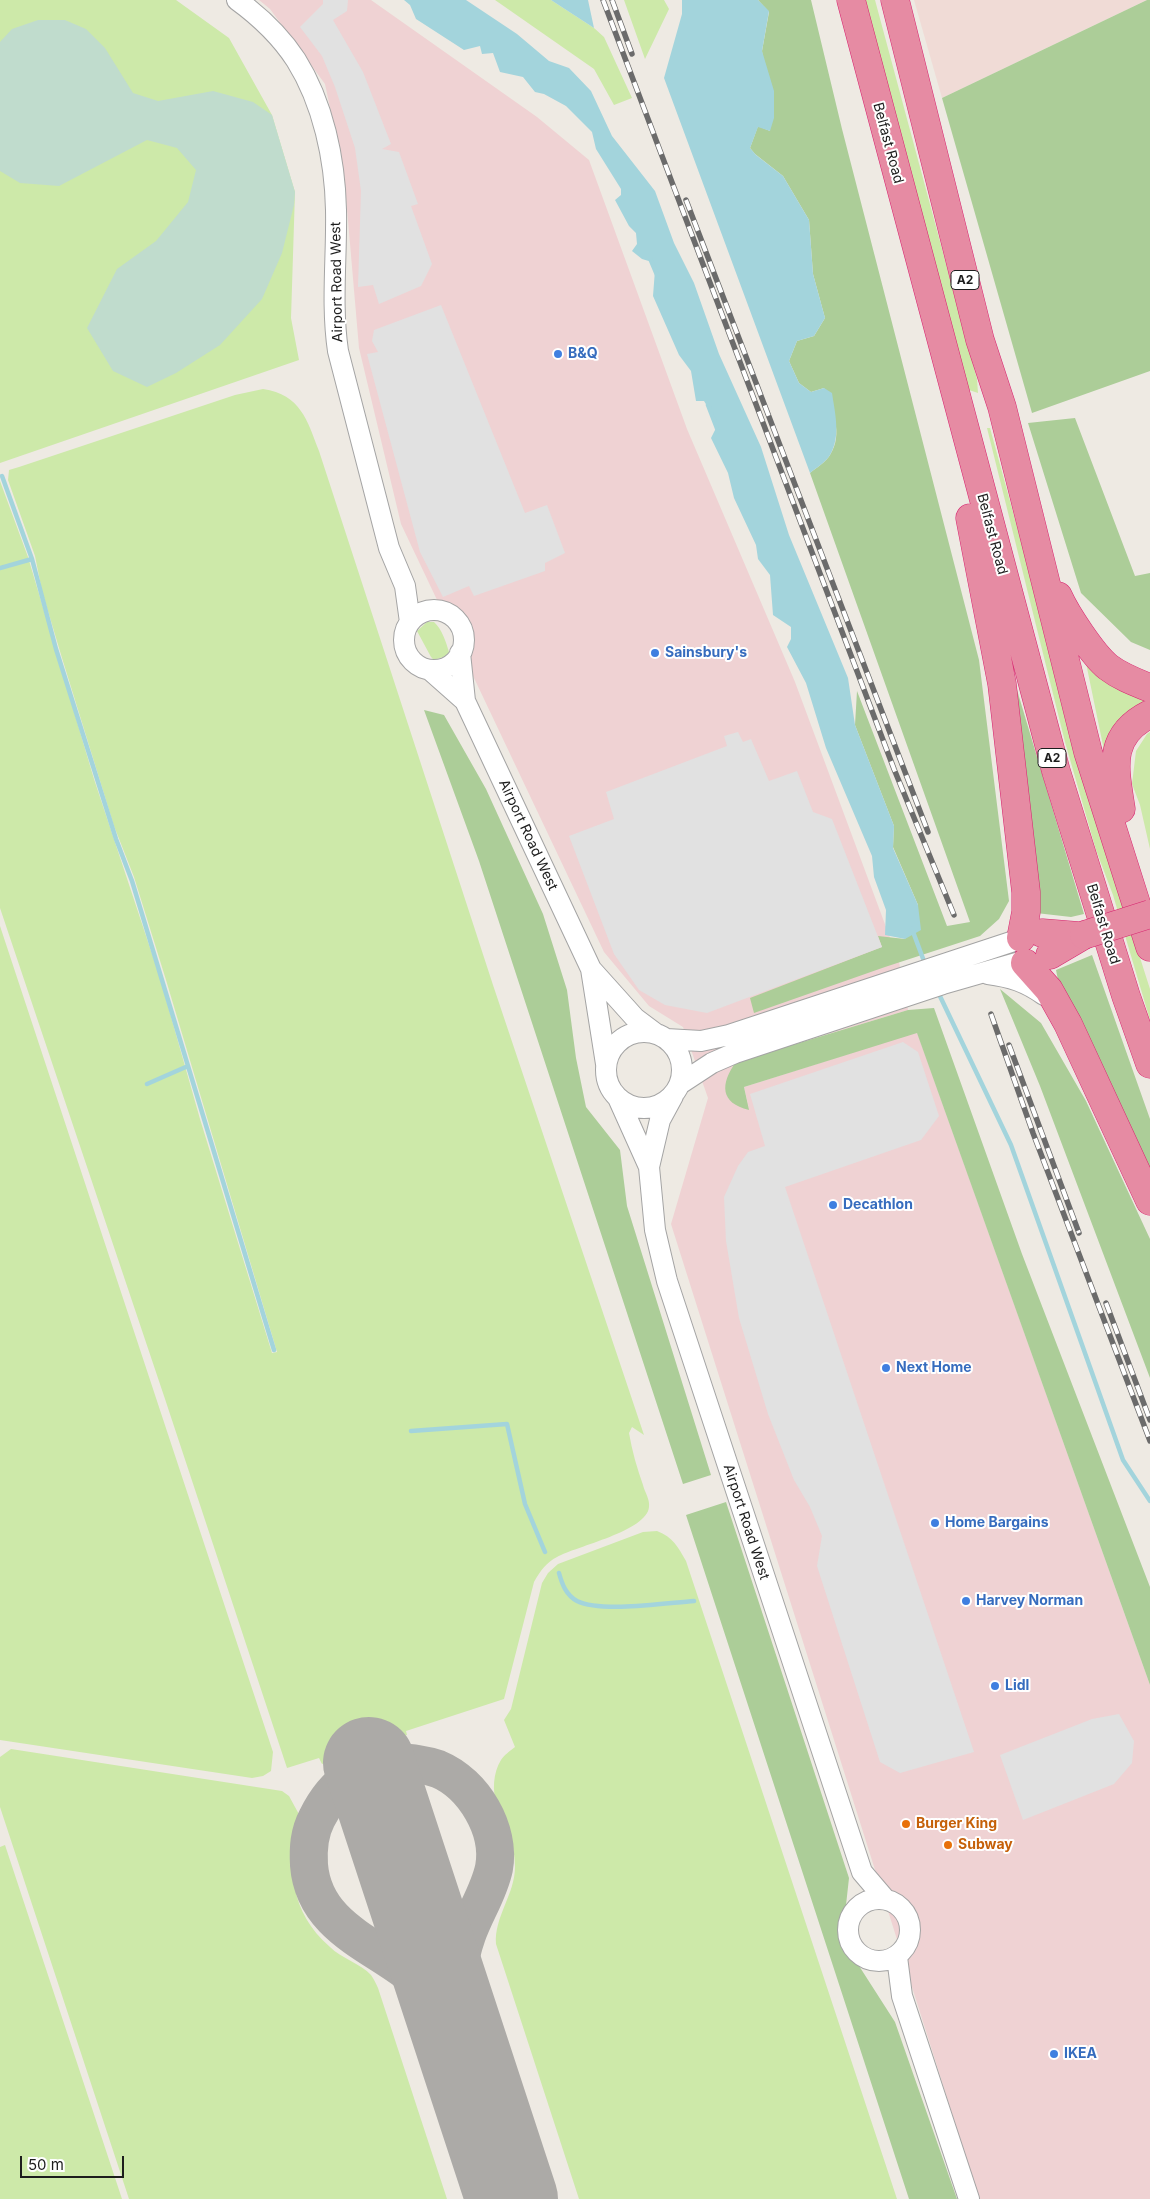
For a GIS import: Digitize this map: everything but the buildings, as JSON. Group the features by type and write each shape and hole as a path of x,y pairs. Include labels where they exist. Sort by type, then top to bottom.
{"highway":[{"name":"Belfast Road","path":"851,0 1056,771 1126,996 1150,1064"},
{"name":"A2","path":"895,0 980,340 1000,401 1088,752 1150,947"},
{"path":"962,417 964,487 1002,684 1026,892 1030,948 1049,990 1068,1024 1150,1201"},
{"path":"1040,559 1061,603 1106,666 1128,679 1150,688"},
{"path":"1125,872 1121,808 1114,772 1116,758 1123,738 1132,726 1150,714"},
{"path":"1030,948 1082,936 1150,914"}],"street":[{"name":"Airport Road West","path":"237,0 270,28 296,60 314,97 325,132 333,168 336,209 335,328 338,351 389,548 405,586 410,622"},
{"name":"Airport Road West","path":"405,586 436,610"},
{"path":"436,610 450,615 461,627 464,645 460,654 448,667 430,670 420,666 412,660 406,651 405,631 410,622 417,615 426,611 436,610"},
{"name":"Airport Road West","path":"460,654 465,701 591,970 606,1064"},
{"name":"Airport Road West","path":"430,670 465,701"},
{"path":"980,973 1030,948"},
{"path":"921,982 701,1041 642,1032 624,1038 610,1052 606,1064 608,1082 618,1098 629,1105 641,1108 653,1107 664,1102 677,1089 712,1063 735,1052 921,982 1030,948"},
{"name":"Airport Road West","path":"591,970 634,1018 660,1036"},
{"path":"941,975 980,973 1012,977 1029,984 1046,996 1068,1024"},
{"path":"660,1036 675,1048 681,1060 682,1072 677,1089"},
{"name":"Airport Road West","path":"677,1089 660,1120 649,1167 655,1230 667,1281 862,1872 885,1899"},
{"name":"Airport Road West","path":"618,1098 649,1167"},
{"path":"862,1872 847,1931 849,1940 853,1949 868,1960 902,1996"},
{"path":"853,1912 867,1901 885,1899 900,1907 909,1921 911,1931 909,1941 897,1957 888,1961 868,1960"},
{"path":"897,1957 902,1996 969,2199"}],"shaded area":[{"path":"259,0 371,0 537,117 589,160 687,429 795,682 899,962 908,1010 736,1062 749,1109 744,1087 917,1032 1150,1685 1150,2199 979,2199 671,1224 708,1098 683,1027 649,1006 604,952 401,524 359,348 344,174 325,84 270,9"},
{"path":"323,0 348,0 347,11 333,20 363,72 391,144 382,149 399,152 418,204 411,206 432,264 421,286 379,304 373,285 358,287 361,191 355,148 335,87 322,56 300,27 323,4"},
{"path":"914,0 1147,0 942,98"},
{"path":"441,305 525,513 547,505 565,553 545,563 545,571 474,596 469,586 443,597 420,552 367,354 378,352 372,341 374,330"},
{"path":"738,732 743,742 751,739 769,781 797,771 813,812 832,819 882,947 707,1013 665,1005 639,990 614,954 569,836 614,819 606,792 727,746 724,736"},
{"path":"903,1042 918,1052 939,1116 921,1140 785,1187 974,1752 900,1773 880,1762 817,1566 822,1536 810,1507 794,1480 768,1414 739,1318 726,1241 724,1197 738,1166 748,1152 765,1146 750,1094"},
{"path":"1119,1714 1134,1741 1132,1763 1114,1784 1023,1820 1000,1755 1092,1719"}],"green space":[{"path":"0,0 176,0 229,38 272,115 295,192 291,318 299,360 0,463"},
{"path":"495,0 551,0 594,28 604,37 632,98 614,105 594,69"},
{"path":"624,0 664,0 669,9 645,59"},
{"path":"758,0 811,0 842,129 979,660 1009,901 999,919 980,936 754,1013 750,998 882,947 878,936 905,939 918,905 893,847 894,826 855,725 857,691 947,926 970,922 810,473 826,460 834,447 836,438 835,422 824,388 811,392 799,383 789,361 797,341 814,336 825,318 813,274 809,220 783,176 750,148 758,126 770,131 762,51 769,12"},
{"path":"864,0 875,0 977,379 978,393 969,390 962,366"},
{"path":"1150,0 1150,371 1032,413 942,98"},
{"path":"38,20 65,20 86,29 105,48 133,93 158,101 213,91 253,102 272,115 295,192 294,205 282,253 262,299 220,345 176,373 147,387 113,371 87,328 117,269 156,241 188,202 196,170 177,148 147,140 59,186 20,183 0,171 0,42 12,29"},
{"path":"263,389 276,392 294,403 306,419 319,451 493,985 644,1435 632,1427 629,1433 649,1504 645,1516 637,1523 610,1537 557,1557 550,1561 541,1571 534,1582 504,1699 406,1731 407,1735 322,1764 319,1758 287,1768 0,908 0,481 28,557 94,779 160,978 200,1119 272,1353 277,1352 166,980 134,877 114,826 42,591 35,556 8,480 9,470 235,395"},
{"path":"1075,418 1135,576 1150,573 1150,650 1131,642 1081,593 1028,423"},
{"path":"987,428 990,428 1104,845 1150,989 1150,1020 1113,895 1096,850 1065,742"},
{"path":"427,622 434,622 441,632 449,652 446,656 434,660 431,657 417,631"},
{"path":"1003,643 1084,914 1071,917 1036,913"},
{"path":"1086,663 1150,700 1106,760"},
{"path":"424,710 444,715 486,789 543,914 567,990 576,1058 586,1107 620,1150 627,1206 711,1475 683,1484 479,861"},
{"path":"1150,732 1150,849 1140,805 1132,784 1136,751"},
{"path":"0,926 273,1752 271,1771 263,1776 252,1778 0,1740"},
{"path":"1092,955 1150,1119 1150,1183 1058,980 1056,970"},
{"path":"1000,989 1041,1023 1086,1101 1150,1239 1150,1378 1040,1086"},
{"path":"934,1008 1022,1254 1150,1587 1150,1685 917,1033 744,1087 749,1110 732,1103 726,1092 727,1078 736,1062 908,1010"},
{"path":"726,1502 849,1878 844,1923 845,1944 895,2022 957,2199 909,2199 686,1515"},
{"path":"657,1531 671,1539 686,1561 897,2199 579,2199 496,1944 498,1924 512,1887 515,1867 514,1851 506,1822 495,1800 494,1782 501,1760 515,1747 504,1720 511,1709 542,1583 548,1573 558,1564 643,1532"},
{"path":"11,1749 282,1791 289,1796 301,1818 296,1836 293,1871 299,1904 306,1919 317,1933 335,1951 367,1971 375,1982 447,2199 129,2199 0,1807 0,1757"},
{"path":"5,1845 122,2199 0,2199 0,1847"}],"water":[{"path":"404,0 466,0 517,34 549,61 569,68 591,91 612,136 655,191 674,243 694,283 719,354 761,447 789,535 848,678 855,725 894,826 893,848 918,905 921,930 905,939 885,935 886,910 874,877 872,856 826,748 806,683 787,647 791,639 791,627 773,615 770,575 758,559 756,545 734,498 728,473 711,438 716,428 712,414 704,401 696,401 691,371 679,355 653,296 655,270 652,262 642,259 632,251 637,244 636,233 629,226 615,200 621,195 621,189 596,149 592,132 566,106 544,94 535,92 523,77 500,72 493,53 482,54 480,46 464,50 416,19 410,5"},
{"path":"551,0 588,0 594,28 554,2"},
{"path":"682,0 758,0 769,11 762,51 774,91 774,118 770,131 758,127 750,148 783,176 809,220 813,274 825,318 814,336 797,341 789,361 799,383 811,392 824,388 832,393 836,417 835,441 830,455 810,473 664,78 682,14"}],"waterway":[{"path":"649,256 657,275"},
{"path":"708,405 718,431"},
{"path":"2,476 32,559"},
{"path":"0,568 32,559 56,649 116,839 132,881 188,1066"},
{"path":"912,929 925,964"},
{"path":"938,992 1011,1145 1123,1460 1150,1501"},
{"path":"147,1084 188,1066 274,1350"},
{"path":"411,1431 507,1424 525,1504 545,1552"},
{"path":"559,1573 563,1585 570,1596 588,1605 618,1607 694,1601"}],"taxiway":[{"path":"397,1762 412,1763 438,1769 463,1785 482,1810 489,1824 493,1839 495,1853 494,1868 492,1877 470,1927 461,1956 456,1988 454,2021 419,1981 403,1968 350,1934 335,1920 323,1905 313,1887 309,1865 310,1841 312,1829 324,1805 340,1786 359,1773 397,1762"}],"runway":[{"path":"369,1763 512,2199"}],"railway":[{"path":"603,0 894,769 954,915"},
{"path":"612,0 632,54"},
{"path":"686,200 928,832"},
{"path":"991,1014 1033,1133 1150,1441"},
{"path":"1009,1045 1079,1233"},
{"path":"1106,1303 1150,1420"}],"place":[{"name":"B&Q","path":"558,354"},
{"name":"Sainsbury's","path":"655,653"},
{"name":"Decathlon","path":"833,1205"},
{"name":"Next Home","path":"886,1368"},
{"name":"Home Bargains","path":"935,1523"},
{"name":"Harvey Norman","path":"966,1601"},
{"name":"Lidl","path":"995,1686"},
{"name":"Burger King","path":"906,1824"},
{"name":"Subway","path":"948,1845"},
{"name":"IKEA","path":"1054,2054"}]}
